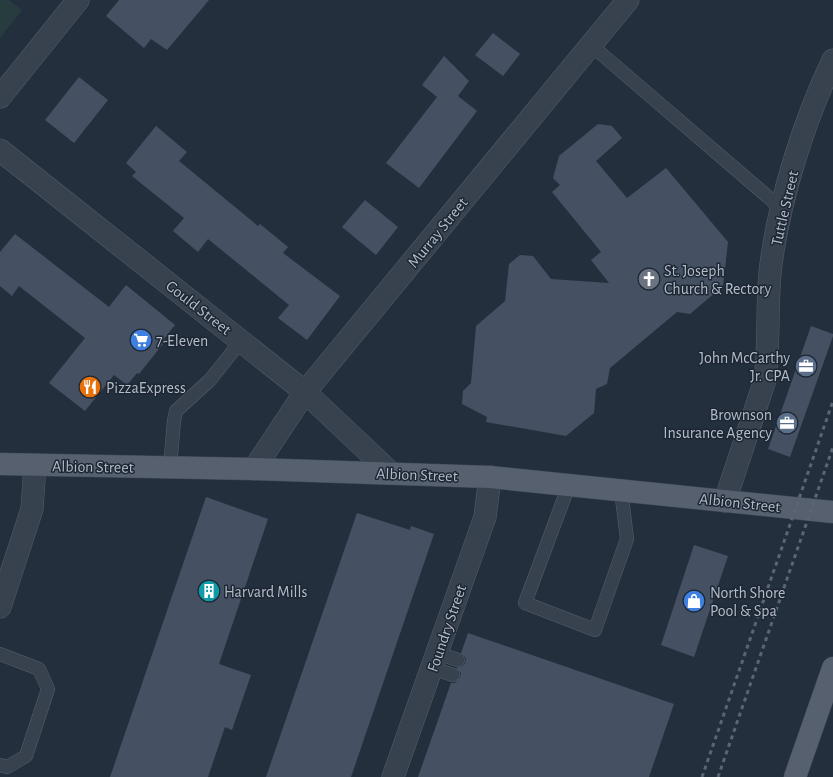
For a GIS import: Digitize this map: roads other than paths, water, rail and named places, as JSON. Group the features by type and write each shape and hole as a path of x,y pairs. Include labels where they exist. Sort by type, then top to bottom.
{"main road":[{"name":"Albion Street","path":"0,464 254,469 490,477 833,512"},
{"path":"795,777 832,675"}],"street":[{"path":"0,97 78,0"},
{"name":"Murray Street","path":"254,469 305,392 628,0"},
{"name":"Tuttle Street","path":"725,500 764,380 768,340 771,264 782,209 793,166 833,60"},
{"name":"Gould Street","path":"0,150 305,392 391,473"},
{"path":"0,607 32,509 35,465"},
{"name":"Foundry Street","path":"393,777 485,517 490,477"}],"lane":[{"path":"591,45 782,209"},
{"path":"170,467 176,411 210,380 241,341"},
{"path":"569,485 525,603 595,630 627,539 621,490"},
{"path":"0,654 39,669 48,689 26,756 7,767 0,766"},
{"path":"434,660 458,660"},
{"path":"434,660 453,675"}],"railway":[{"path":"702,777 833,401"},
{"path":"718,777 833,447"}],"place":[{"name":"St. Joseph Church & Rectory","path":"649,279"},
{"name":"7-Eleven","path":"141,340"},
{"name":"John McCarthy Jr. CPA","path":"806,366"},
{"name":"PizzaExpress","path":"90,387"},
{"name":"Brownson Insurance Agency","path":"787,423"},
{"name":"Harvard Mills","path":"209,591"},
{"name":"North Shore Pool & Spa","path":"694,601"}]}
